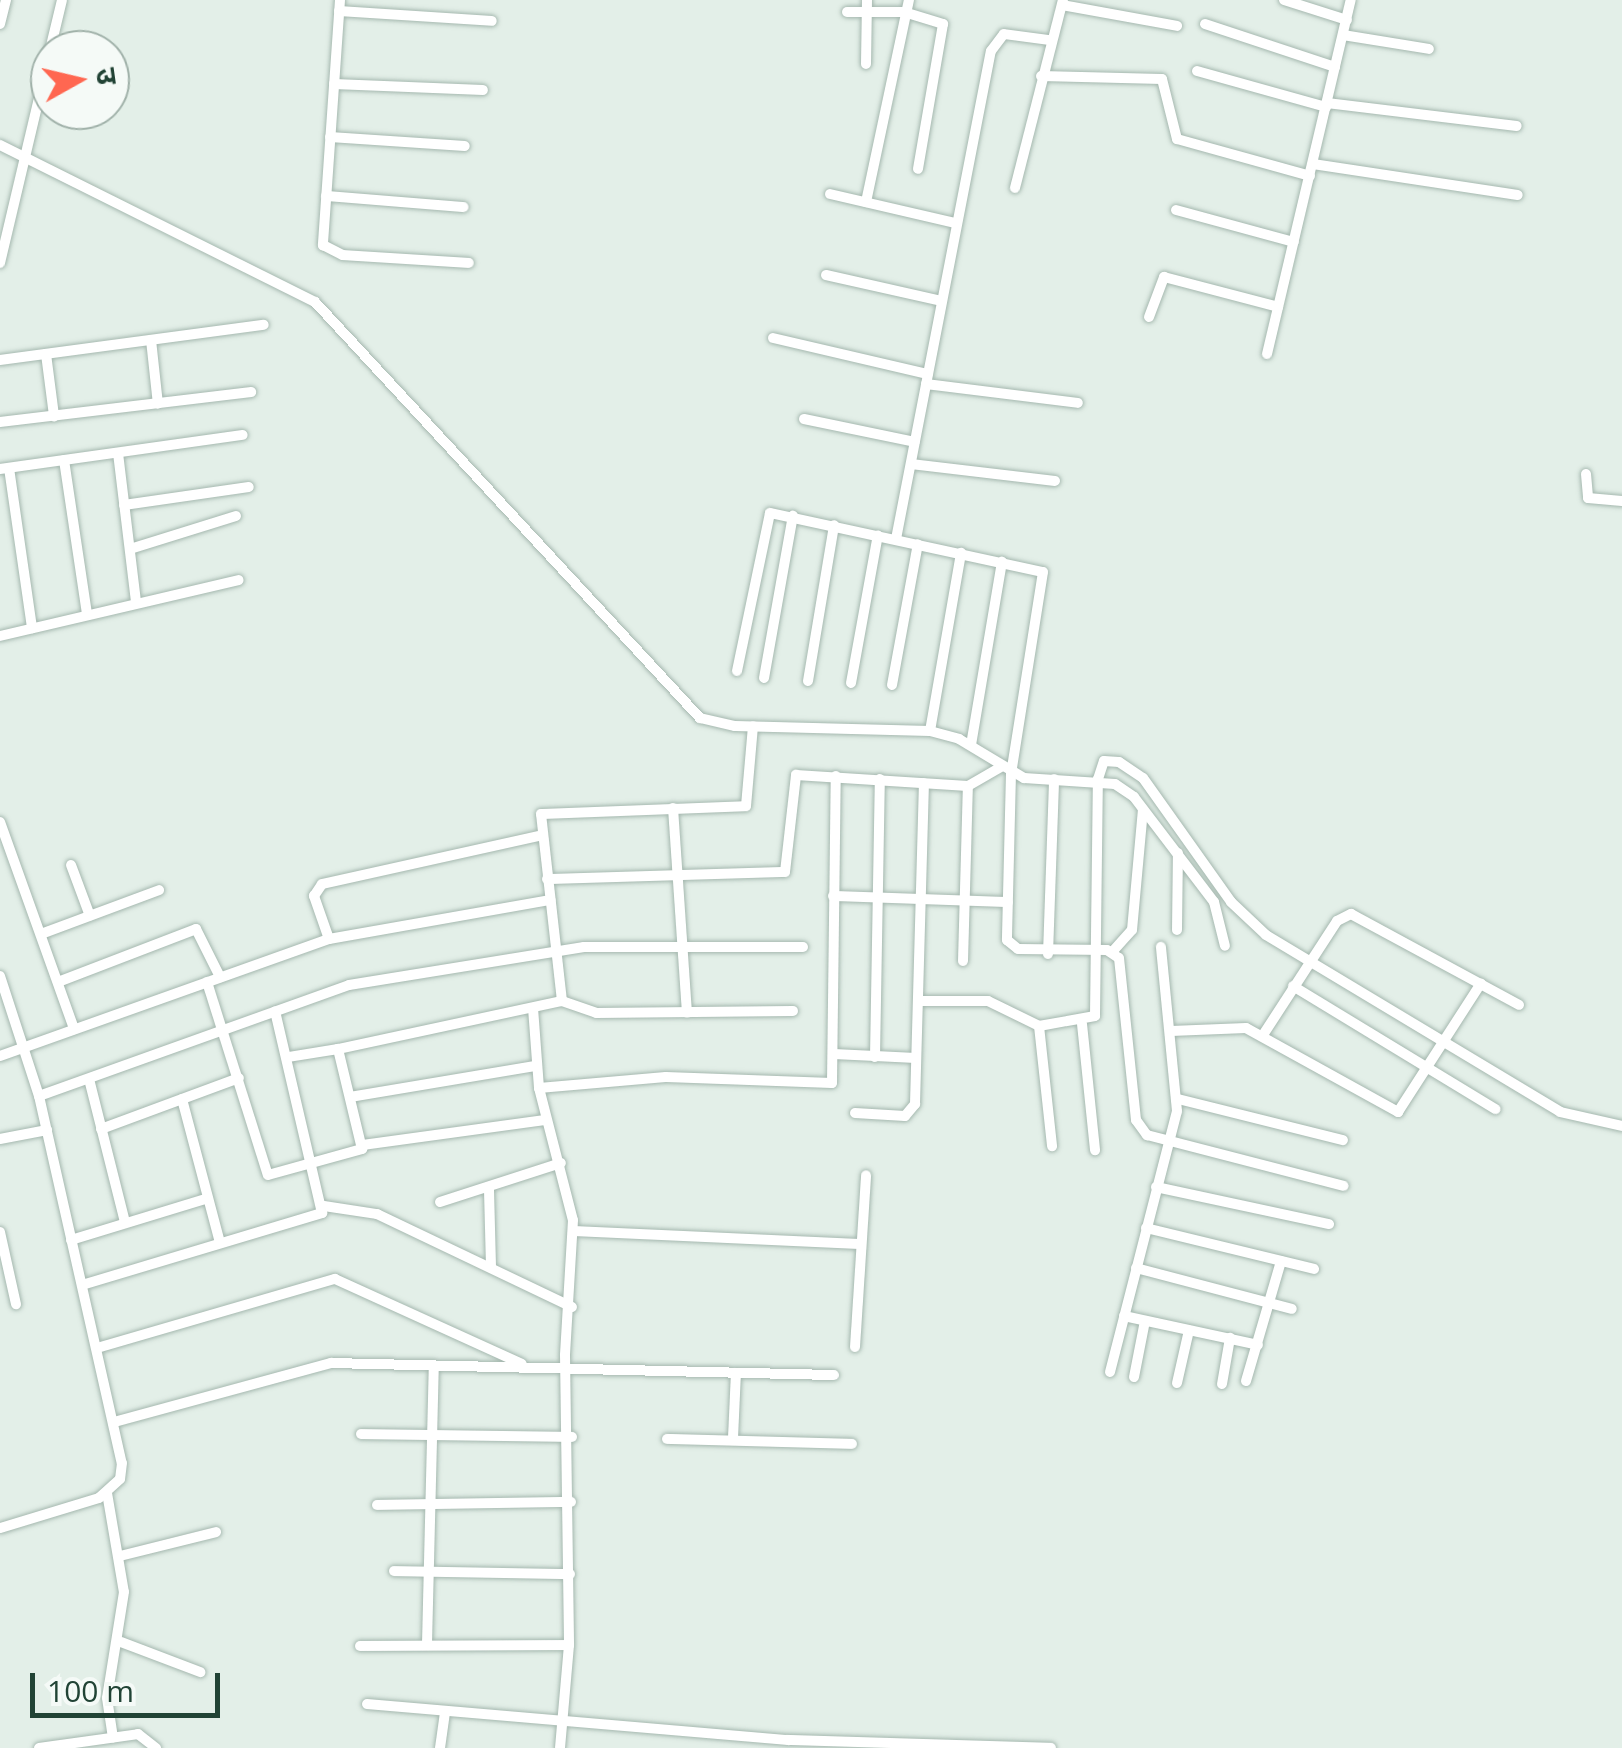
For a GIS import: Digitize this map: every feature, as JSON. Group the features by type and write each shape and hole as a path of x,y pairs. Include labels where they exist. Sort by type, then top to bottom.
{"street":[{"path":"0,24 6,0"},
{"path":"55,30 62,0"},
{"path":"866,202 909,0"},
{"path":"1284,0 1347,20"},
{"path":"1267,354 1352,0"},
{"path":"1015,188 1049,40 1063,2 1177,26"},
{"path":"866,64 867,5"},
{"path":"847,12 867,5 943,24 918,168"},
{"path":"469,262 333,254 323,244 340,6 492,21"},
{"path":"1205,24 1335,67"},
{"path":"1343,35 1429,49"},
{"path":"896,540 956,223 996,38 1049,40"},
{"path":"1197,71 1327,105 1518,126"},
{"path":"1041,76 1162,78 1177,138 1312,170 1518,195"},
{"path":"334,84 483,90"},
{"path":"0,263 32,130"},
{"path":"330,137 465,146"},
{"path":"0,145 26,154 315,302 690,710 716,723 930,732 972,745 1006,770 1054,779 1098,778 1143,808 1178,853 1214,902 1225,946"},
{"path":"830,194 956,223"},
{"path":"326,196 464,207"},
{"path":"1176,210 1294,242"},
{"path":"826,275 942,301"},
{"path":"1149,316 1164,277 1278,307"},
{"path":"0,360 264,324"},
{"path":"773,338 927,379 1078,403"},
{"path":"150,340 158,404"},
{"path":"46,354 54,416"},
{"path":"0,422 251,392"},
{"path":"804,419 915,442"},
{"path":"32,628 4,468 242,435"},
{"path":"118,453 136,602"},
{"path":"64,460 87,614"},
{"path":"910,464 1055,481"},
{"path":"1586,474 1588,498 1622,502"},
{"path":"124,505 248,487"},
{"path":"130,550 236,516"},
{"path":"737,671 766,516 793,516 1045,575 1006,770 1011,946 1048,954 1113,951 1132,930 1143,808"},
{"path":"764,678 793,516"},
{"path":"808,681 834,525"},
{"path":"850,683 878,535"},
{"path":"892,685 918,544"},
{"path":"930,732 961,554"},
{"path":"972,745 1002,562"},
{"path":"0,636 238,580"},
{"path":"562,1001 538,819 549,811 750,803 752,726"},
{"path":"919,1000 988,1001 1039,1026 1082,1024 1096,1011 1092,952 1098,778 1109,761 1143,778 1230,902 1310,961 1577,1120 1622,1126"},
{"path":"547,879 790,870 792,782 803,774 968,786 1006,770"},
{"path":"539,1088 666,1078 820,1088 832,1083 836,776"},
{"path":"875,1057 880,779"},
{"path":"1048,954 1054,779"},
{"path":"855,1112 910,1114 919,1000 924,783"},
{"path":"963,961 968,786"},
{"path":"673,808 687,1012"},
{"path":"0,822 74,1029"},
{"path":"328,940 314,896 322,884 540,836"},
{"path":"1176,930 1178,853"},
{"path":"72,865 90,916"},
{"path":"41,934 159,890"},
{"path":"833,896 1008,902"},
{"path":"0,1056 328,940 551,900"},
{"path":"1263,1035 1310,961 1351,914 1519,1005"},
{"path":"58,982 196,929 220,977"},
{"path":"39,1096 349,985 558,950 803,947"},
{"path":"1110,1372 1178,1099 1160,947"},
{"path":"1113,951 1136,1120 1167,1144 1344,1186"},
{"path":"0,976 26,1046 39,1096 122,1463 107,1493 120,1556 121,1642 108,1682 113,1738"},
{"path":"207,982 239,1078 264,1173 356,1154 362,1145 338,1049"},
{"path":"1171,1031 1234,1026 1263,1035 1391,1112 1404,1109 1480,984"},
{"path":"1294,986 1495,1109"},
{"path":"288,1057 338,1049 415,1026 562,1001 596,1013 793,1012"},
{"path":"533,1008 539,1088 561,1163 573,1232 571,1313 566,1342 572,1437 569,1645 560,1748"},
{"path":"82,1286 317,1216 324,1206 275,1011"},
{"path":"1082,1024 1095,1150"},
{"path":"1039,1026 1052,1146"},
{"path":"834,1054 916,1058"},
{"path":"350,1097 536,1066"},
{"path":"101,1130 239,1078"},
{"path":"89,1079 124,1222"},
{"path":"182,1099 220,1242"},
{"path":"1178,1099 1343,1140"},
{"path":"362,1145 546,1120"},
{"path":"0,1140 47,1130"},
{"path":"440,1202 488,1190 561,1163"},
{"path":"855,1347 866,1174"},
{"path":"1156,1187 1329,1224"},
{"path":"488,1190 491,1268"},
{"path":"72,1240 208,1198"},
{"path":"324,1206 377,1214 491,1268 571,1313"},
{"path":"1146,1228 1314,1269"},
{"path":"0,1232 16,1304"},
{"path":"573,1232 860,1244"},
{"path":"1246,1382 1282,1261"},
{"path":"1136,1268 1292,1309"},
{"path":"97,1348 334,1279 527,1367"},
{"path":"1124,1316 1258,1345"},
{"path":"1134,1377 1146,1321"},
{"path":"1176,1383 1189,1330"},
{"path":"1222,1384 1230,1338"},
{"path":"114,1422 307,1366 527,1367 834,1376"},
{"path":"427,1644 434,1366"},
{"path":"733,1438 736,1372"},
{"path":"360,1434 572,1437"},
{"path":"667,1439 852,1444"},
{"path":"0,1528 107,1493"},
{"path":"377,1505 571,1502"},
{"path":"120,1556 216,1532"},
{"path":"394,1572 570,1574"},
{"path":"121,1642 200,1672"},
{"path":"360,1646 569,1645"},
{"path":"367,1704 750,1743 1051,1748"},
{"path":"440,1748 445,1711"},
{"path":"39,1748 149,1736 156,1748"}]}
